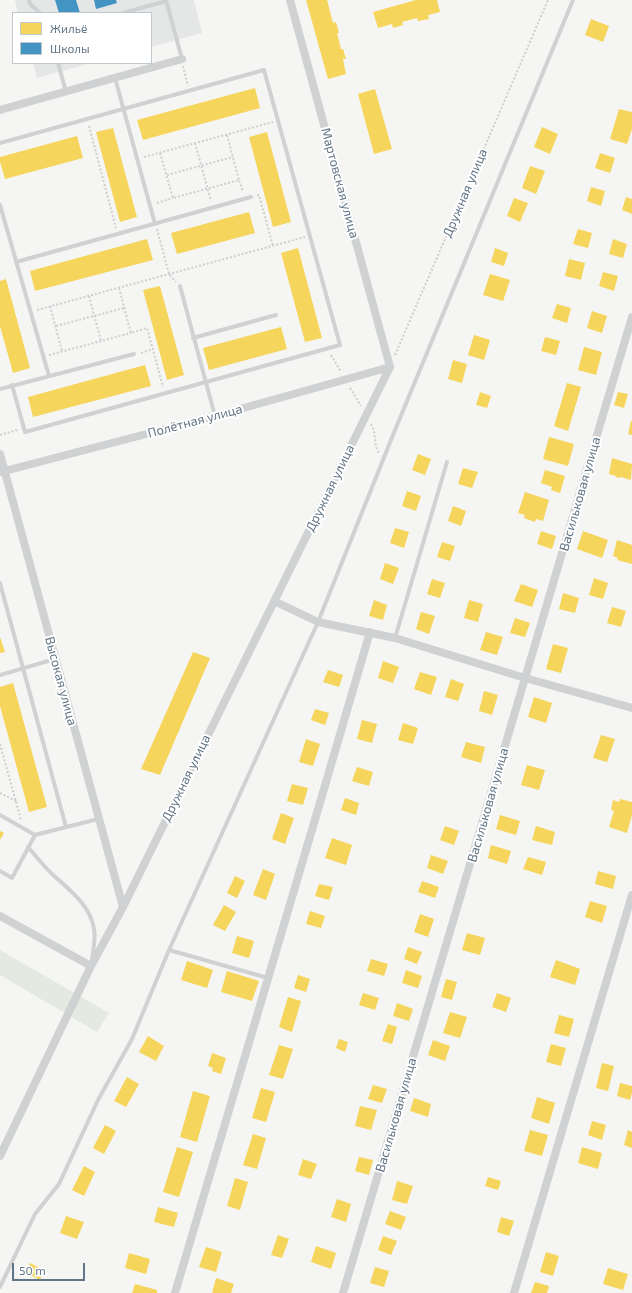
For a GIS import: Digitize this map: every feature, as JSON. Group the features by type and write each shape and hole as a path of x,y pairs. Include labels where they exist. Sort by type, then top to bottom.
{"street":[{"name":"Мартовская улица","path":"290,0 390,367"},
{"path":"0,110 182,59"},
{"name":"Васильковая улица","path":"343,1293 632,317"},
{"name":"Полётная улица","path":"2,472 215,416 390,367"},
{"name":"Дружная улица","path":"0,1156 91,966 122,907 390,367"},
{"name":"Высокая улица","path":"0,454 2,472 55,659 122,907"},
{"path":"274,601 318,622 395,638 525,678 632,708"},
{"path":"175,1293 370,632"},
{"path":"514,1293 632,895"},
{"path":"0,916 91,966"}],"lane":[{"path":"29,0 30,4 39,12"},
{"path":"126,12 166,0 182,59"},
{"path":"0,1287 35,1214 59,1184 98,1100 132,1039 169,950 318,622 383,459 573,0"},
{"path":"58,64 66,92"},
{"path":"0,143 264,70 340,345 25,432 12,385"},
{"path":"115,78 155,224"},
{"path":"16,262 251,197"},
{"path":"0,205 49,376"},
{"path":"180,286 215,416"},
{"path":"194,338 276,315"},
{"path":"0,388 134,354"},
{"path":"395,638 447,462"},
{"path":"0,583 66,827"},
{"path":"0,675 55,659"},
{"path":"0,815 34,835 98,819"},
{"path":"0,872 12,878 34,835"},
{"path":"28,847 50,872 73,892 92,919 94,943 91,966"},
{"path":"169,950 268,978"}],"path":[{"name":"Дружная улица","path":"390,367 548,0"},
{"path":"182,59 189,91"},
{"path":"87,119 118,234"},
{"path":"137,159 278,121"},
{"path":"227,135 244,199"},
{"path":"195,143 213,208"},
{"path":"160,153 173,198"},
{"path":"166,175 233,157"},
{"path":"150,205 239,180"},
{"path":"251,197 259,195 273,246"},
{"path":"155,224 169,274 180,286"},
{"path":"30,312 310,236"},
{"path":"119,288 131,333"},
{"path":"89,296 101,341"},
{"path":"50,306 62,351"},
{"path":"56,326 124,308"},
{"path":"43,356 148,328 165,393"},
{"path":"328,348 375,429 376,449 383,459"},
{"path":"134,354 153,349"},
{"path":"0,435 24,428"},
{"path":"0,744 24,829"},
{"path":"0,793 16,802"}],"shaded area":[{"path":"15,0 194,0 202,33 152,47 152,12 18,12"},
{"path":"33,64 87,64 37,78"},
{"path":"0,950 109,1013 97,1032 0,975"}],"building: Жильё":[{"path":"306,0 327,0 333,23 336,22 341,49 343,49 346,59 343,59 346,74 328,79"},
{"path":"416,0 437,0 440,12 428,15 429,19 418,21 417,18 402,22 403,25 393,28 392,24 378,28 373,12"},
{"path":"591,19 609,26 603,42 585,35"},
{"path":"255,88 260,108 143,140 137,120"},
{"path":"375,89 392,149 374,154 358,94"},
{"path":"619,109 632,112 632,129 627,144 610,139"},
{"path":"542,127 558,134 550,154 534,147"},
{"path":"113,128 137,217 120,222 96,132"},
{"path":"267,132 291,222 273,227 249,137"},
{"path":"77,136 83,158 5,179 0,157"},
{"path":"600,153 615,158 610,173 595,168"},
{"path":"530,166 545,171 536,194 522,188"},
{"path":"591,187 605,191 601,206 587,201"},
{"path":"626,197 632,199 632,214 622,210"},
{"path":"514,198 528,203 520,222 507,216"},
{"path":"249,212 255,233 177,254 171,233"},
{"path":"578,229 592,233 588,248 573,244"},
{"path":"147,239 153,260 35,291 30,271"},
{"path":"613,239 627,244 623,258 609,254"},
{"path":"298,248 322,338 305,342 281,253"},
{"path":"495,248 508,253 504,266 491,262"},
{"path":"569,259 585,263 581,280 565,276"},
{"path":"603,272 618,276 614,291 599,286"},
{"path":"490,274 510,280 503,301 483,295"},
{"path":"6,279 30,368 13,373 0,326 0,281"},
{"path":"160,286 184,375 167,380 143,290"},
{"path":"557,304 571,308 567,323 552,318"},
{"path":"592,311 607,316 602,333 587,328"},
{"path":"281,327 287,349 209,370 203,348"},
{"path":"474,335 490,340 484,360 468,355"},
{"path":"545,337 560,341 556,355 541,351"},
{"path":"584,347 602,352 596,375 578,370"},
{"path":"453,360 467,364 462,383 448,379"},
{"path":"145,365 151,386 33,417 28,397"},
{"path":"567,383 581,387 568,431 554,426"},
{"path":"480,392 491,396 487,408 476,405"},
{"path":"618,392 628,394 624,408 614,405"},
{"path":"632,421 632,435 628,434"},
{"path":"549,437 574,444 568,466 543,459"},
{"path":"418,454 431,459 425,475 412,470"},
{"path":"612,458 632,464 631,480 609,474"},
{"path":"463,468 478,472 472,488 458,484"},
{"path":"545,470 565,476 560,493 551,490 552,487 541,483"},
{"path":"407,491 421,496 416,511 402,506"},
{"path":"525,492 549,500 543,521 536,519 535,522 524,518 525,515 518,513"},
{"path":"453,506 466,511 461,526 448,521"},
{"path":"395,528 409,532 404,548 390,543"},
{"path":"541,531 556,536 552,549 537,544"},
{"path":"583,531 608,540 602,558 577,549"},
{"path":"617,540 632,545 632,564 617,560 618,558 613,556"},
{"path":"442,542 455,546 450,561 437,557"},
{"path":"385,563 399,568 393,584 380,579"},
{"path":"594,578 608,583 603,599 589,595"},
{"path":"432,579 445,583 440,598 427,594"},
{"path":"521,584 538,590 532,607 514,601"},
{"path":"563,593 579,598 575,613 559,609"},
{"path":"374,600 387,605 383,620 369,616"},
{"path":"469,600 483,604 478,622 464,618"},
{"path":"612,607 626,611 621,627 607,623"},
{"path":"421,612 435,616 429,634 416,629"},
{"path":"515,618 530,623 525,637 510,633"},
{"path":"486,632 503,637 497,655 480,650"},
{"path":"0,637 5,652 0,653"},
{"path":"553,644 568,648 561,673 546,669"},
{"path":"193,652 210,658 160,775 141,769"},
{"path":"383,661 399,667 393,683 378,678"},
{"path":"328,670 343,675 339,687 323,682"},
{"path":"420,672 437,677 431,695 414,689"},
{"path":"451,679 464,684 458,701 445,697"},
{"path":"13,683 47,807 29,812 0,706 0,687"},
{"path":"484,691 498,695 492,715 479,711"},
{"path":"534,697 552,703 546,723 528,717"},
{"path":"315,709 329,713 325,725 311,720"},
{"path":"362,720 377,724 372,743 357,739"},
{"path":"403,723 418,728 413,744 398,740"},
{"path":"601,735 615,739 607,762 593,758"},
{"path":"306,739 320,744 313,766 299,762"},
{"path":"466,742 485,747 481,763 461,757"},
{"path":"527,765 545,770 539,790 521,785"},
{"path":"357,767 373,772 369,786 352,781"},
{"path":"292,784 308,788 303,805 287,801"},
{"path":"345,798 359,803 356,815 341,810"},
{"path":"620,799 632,802 632,815 627,833 609,827 614,811 611,810 613,800 619,802"},
{"path":"281,813 294,818 285,844 272,839"},
{"path":"500,815 520,821 516,835 496,829"},
{"path":"445,826 459,831 454,845 440,840"},
{"path":"536,826 555,832 552,845 532,840"},
{"path":"0,831 4,833 0,840"},
{"path":"332,838 352,845 346,865 325,858"},
{"path":"491,845 511,851 507,864 488,858"},
{"path":"431,855 448,861 443,874 427,868"},
{"path":"528,857 546,862 542,875 523,869"},
{"path":"263,869 275,874 266,900 253,895"},
{"path":"598,871 616,876 613,889 595,884"},
{"path":"235,876 245,881 237,898 227,893"},
{"path":"422,881 439,887 435,898 418,892"},
{"path":"319,884 333,887 329,900 315,896"},
{"path":"590,901 607,906 602,923 585,917"},
{"path":"224,905 236,912 225,931 213,925"},
{"path":"310,911 325,916 321,928 306,924"},
{"path":"420,914 434,919 428,937 414,932"},
{"path":"467,933 485,938 480,955 462,950"},
{"path":"237,936 254,941 249,958 232,953"},
{"path":"408,947 422,952 417,964 404,959"},
{"path":"371,959 388,964 384,976 367,971"},
{"path":"556,960 580,969 575,985 550,977"},
{"path":"187,961 213,970 207,988 181,980"},
{"path":"406,970 422,976 418,988 402,983"},
{"path":"227,971 259,981 252,1001 221,992"},
{"path":"298,975 310,979 306,992 294,988"},
{"path":"446,979 457,982 452,1000 441,997"},
{"path":"363,993 379,998 375,1010 359,1005"},
{"path":"497,993 511,998 506,1012 492,1007"},
{"path":"288,997 301,1001 292,1032 279,1027"},
{"path":"397,1003 413,1009 409,1021 393,1016"},
{"path":"450,1012 467,1017 460,1038 443,1033"},
{"path":"559,1015 574,1019 569,1037 554,1033"},
{"path":"388,1024 397,1027 392,1044 382,1041"},
{"path":"148,1036 164,1046 156,1061 139,1052"},
{"path":"339,1039 348,1042 345,1052 336,1048"},
{"path":"433,1040 450,1046 445,1061 428,1055"},
{"path":"551,1044 566,1048 561,1066 546,1062"},
{"path":"279,1045 293,1049 283,1079 269,1075"},
{"path":"212,1053 226,1058 221,1074 212,1071 213,1068 208,1066"},
{"path":"602,1063 614,1066 608,1091 596,1088"},
{"path":"127,1077 139,1084 126,1107 114,1101"},
{"path":"620,1083 632,1086 630,1100 617,1096"},
{"path":"373,1085 387,1089 382,1103 368,1099"},
{"path":"261,1088 275,1092 266,1122 252,1118"},
{"path":"193,1091 210,1096 197,1142 180,1137"},
{"path":"537,1097 555,1103 549,1124 531,1118"},
{"path":"414,1098 431,1104 428,1117 410,1111"},
{"path":"360,1106 377,1110 371,1130 355,1126"},
{"path":"592,1121 606,1125 602,1140 588,1135"},
{"path":"105,1125 116,1131 104,1154 93,1148"},
{"path":"530,1130 548,1135 542,1156 524,1151"},
{"path":"628,1130 632,1132 632,1148 624,1145"},
{"path":"253,1134 266,1138 257,1169 243,1165"},
{"path":"177,1147 193,1152 179,1197 163,1192"},
{"path":"582,1147 602,1153 598,1169 578,1163"},
{"path":"359,1157 373,1160 369,1175 355,1171"},
{"path":"303,1159 317,1164 311,1179 298,1175"},
{"path":"84,1166 95,1172 84,1196 72,1190"},
{"path":"488,1177 501,1181 498,1190 485,1186"},
{"path":"235,1178 248,1182 240,1210 227,1206"},
{"path":"397,1181 413,1186 407,1204 392,1200"},
{"path":"337,1199 351,1204 346,1222 331,1217"},
{"path":"158,1207 178,1213 174,1227 154,1222"},
{"path":"390,1211 406,1217 401,1230 385,1224"},
{"path":"66,1216 84,1222 77,1239 60,1233"},
{"path":"501,1217 514,1221 509,1236 497,1232"},
{"path":"278,1235 289,1239 282,1258 271,1255"},
{"path":"383,1236 397,1241 391,1255 378,1250"},
{"path":"316,1246 336,1253 331,1269 311,1262"},
{"path":"206,1247 222,1252 216,1272 199,1267"},
{"path":"546,1252 559,1256 553,1276 540,1272"},
{"path":"129,1253 150,1259 146,1274 125,1268"},
{"path":"30,1263 44,1270 40,1280 26,1273"},
{"path":"375,1267 389,1271 384,1287 370,1283"},
{"path":"608,1268 628,1274 623,1290 603,1284"},
{"path":"216,1278 234,1284 231,1293 212,1293"},
{"path":"535,1282 549,1286 547,1293 531,1293"},
{"path":"135,1284 157,1290 157,1293 132,1293"}],"building: Школы":[{"path":"55,0 76,0 80,12 59,12"},
{"path":"94,0 116,0 117,3 96,9"}]}
